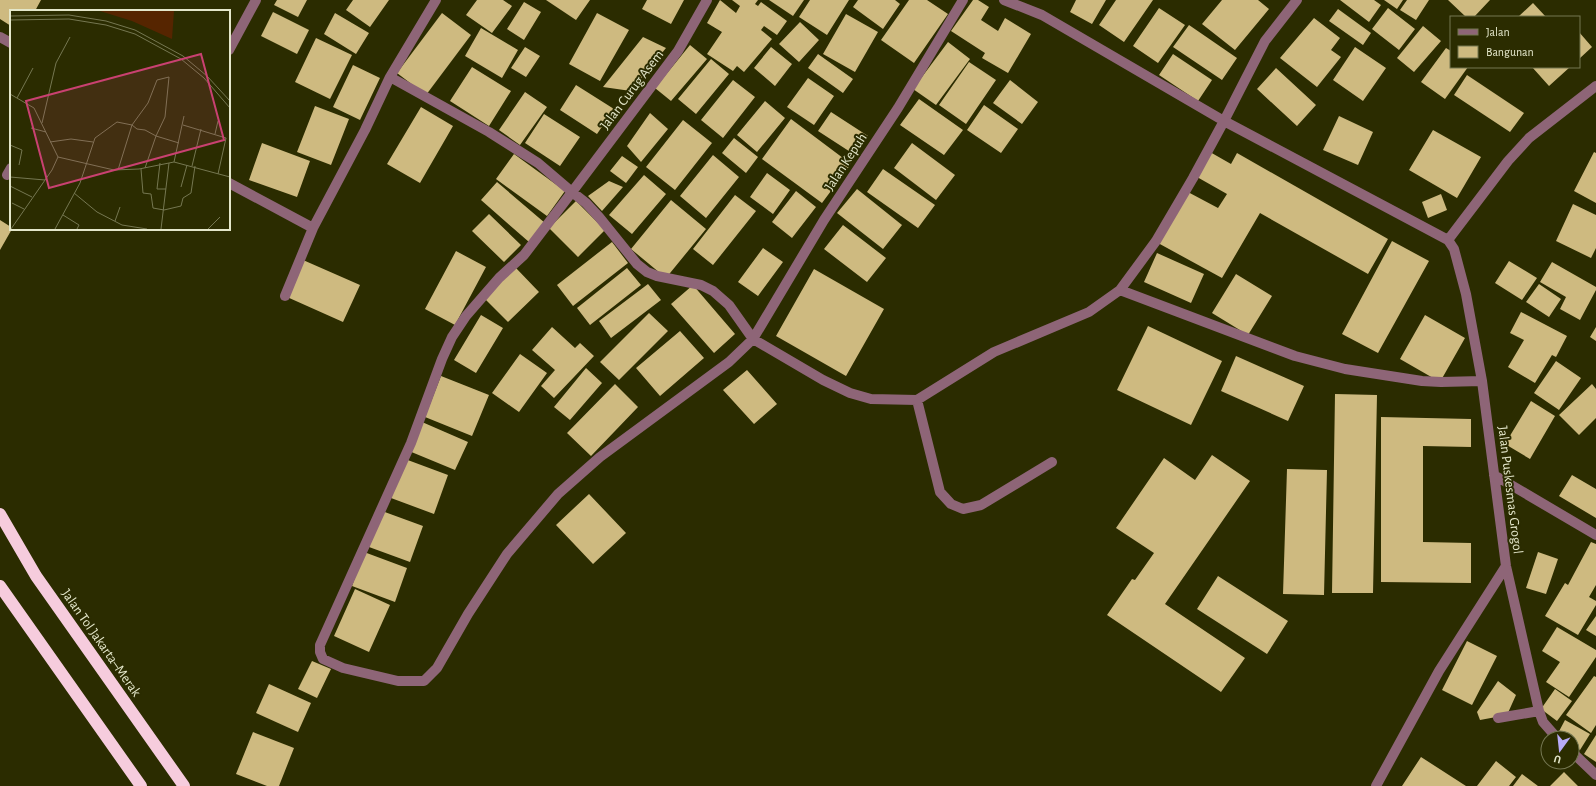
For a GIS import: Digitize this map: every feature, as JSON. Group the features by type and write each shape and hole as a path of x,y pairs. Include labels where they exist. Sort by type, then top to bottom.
{"highway":[{"name":"Jalan Tol Jakarta–Merak","path":"0,514 36,576 184,786"},
{"path":"0,586 141,786"}],"street":[{"path":"230,48 256,0"},
{"path":"285,296 313,228 365,130 390,77 436,0"},
{"name":"Jalan Curug Asem","path":"707,0 678,51 572,192 524,255 499,278 466,316 452,337 442,359 411,443 320,645 320,652 323,658 343,668 398,681 424,681 437,668 468,614 507,554 558,494 600,457 729,362 753,339"},
{"name":"Jalan Kepuh","path":"753,339 824,220 898,108 963,0"},
{"path":"1004,0 1042,15 1224,121 1448,240 1508,161 1524,144 1596,86"},
{"path":"390,77 489,132 538,163 586,203 637,264 657,276 701,285 713,291 729,305 753,339 850,394 871,399 917,400 994,352 1089,312 1120,290 1156,241 1193,178 1265,41 1297,0"},
{"path":"0,37 10,42"},
{"path":"230,184 313,228"},
{"name":"Jalan Puskesmas Grogol","path":"1448,240 1454,249 1464,282 1482,381 1506,566 1538,711 1543,722 1550,730"},
{"path":"1120,290 1295,356 1345,369 1422,381 1482,381"},
{"path":"917,400 940,492 951,504 963,509 981,505 1052,462"},
{"path":"1494,475 1596,535"},
{"path":"1376,786 1439,671 1506,566"},
{"path":"1498,718 1538,711"},
{"path":"1580,760 1596,775"}],"building":[{"path":"0,0 41,0 36,10 10,10 10,25 0,19"},
{"path":"277,0 307,0 298,17 274,5"},
{"path":"353,0 389,0 370,27 346,10"},
{"path":"477,0 503,0 512,6 492,33 466,15"},
{"path":"546,0 590,0 576,20"},
{"path":"647,0 684,0 671,24 642,9"},
{"path":"720,0 736,13 740,6 732,0 758,0 755,4 758,6 761,2 787,21 777,35 764,26 761,30 772,39 744,72 737,66 733,71 707,54 722,32 707,23"},
{"path":"769,0 804,0 793,16"},
{"path":"810,0 849,0 827,35 799,17"},
{"path":"858,0 895,0 900,4 883,29 853,7"},
{"path":"909,0 927,0 948,14 914,63 881,40"},
{"path":"973,0 978,0 989,7 981,20 998,31 1005,18 1031,34 1008,73 982,58 985,53 951,31"},
{"path":"1076,0 1106,0 1092,24 1070,12"},
{"path":"1116,0 1153,0 1124,42 1099,25"},
{"path":"1222,0 1258,0 1269,9 1235,50 1202,24"},
{"path":"1340,0 1374,0 1381,5 1369,22"},
{"path":"1384,0 1403,0 1397,9"},
{"path":"1407,0 1429,0 1416,20 1400,10"},
{"path":"1448,0 1490,0 1475,16 1465,16"},
{"path":"524,2 541,12 524,40 507,29"},
{"path":"1533,3 1545,16 1519,16"},
{"path":"1159,8 1185,25 1158,63 1133,46"},
{"path":"1388,8 1415,29 1399,50 1372,29"},
{"path":"1338,9 1371,33 1363,45 1329,21"},
{"path":"273,12 309,30 297,54 261,36"},
{"path":"335,13 369,33 356,54 324,34"},
{"path":"442,13 471,35 426,95 397,73"},
{"path":"597,13 629,30 600,81 569,64"},
{"path":"846,14 878,32 855,72 823,54"},
{"path":"1314,18 1340,38 1331,50 1341,57 1317,87 1280,58"},
{"path":"800,22 819,40 799,62 779,44"},
{"path":"1189,25 1237,58 1222,80 1173,47"},
{"path":"1423,26 1441,41 1414,72 1397,58"},
{"path":"481,28 518,50 502,78 465,56"},
{"path":"1580,33 1592,47 1580,58"},
{"path":"643,37 666,48 631,91 603,87"},
{"path":"316,38 352,55 330,99 295,82"},
{"path":"948,42 970,59 936,105 913,89"},
{"path":"690,45 707,59 671,101 655,88"},
{"path":"525,47 540,56 526,77 511,68"},
{"path":"771,47 792,64 775,86 754,68"},
{"path":"1355,47 1386,68 1363,101 1333,80"},
{"path":"1446,48 1450,50 1450,68 1467,68 1445,99 1421,82"},
{"path":"818,54 853,79 843,93 808,68"},
{"path":"1173,54 1212,80 1198,101 1159,75"},
{"path":"711,59 729,74 696,114 678,99"},
{"path":"969,62 996,80 966,124 939,105"},
{"path":"353,65 380,78 360,120 333,107"},
{"path":"472,67 511,91 489,126 450,101"},
{"path":"1276,68 1316,105 1297,126 1257,89"},
{"path":"1533,68 1569,68 1549,86"},
{"path":"1467,75 1524,113 1510,132 1454,95"},
{"path":"808,78 834,96 814,125 787,107"},
{"path":"733,80 755,97 723,138 701,120"},
{"path":"1010,80 1038,102 1022,124 993,103"},
{"path":"576,85 614,109 597,134 560,110"},
{"path":"525,92 547,107 520,145 499,130"},
{"path":"919,99 963,130 944,155 900,125"},
{"path":"765,101 785,118 757,152 737,135"},
{"path":"984,105 1018,129 1001,153 967,130"},
{"path":"315,106 349,119 331,165 297,152"},
{"path":"421,107 453,126 420,183 387,164"},
{"path":"831,112 868,136 855,155 818,131"},
{"path":"650,113 668,129 641,162 627,146"},
{"path":"544,114 580,137 560,166 525,143"},
{"path":"1339,116 1373,132 1358,165 1323,150"},
{"path":"791,119 851,164 822,203 762,159"},
{"path":"683,120 712,143 675,190 646,167"},
{"path":"1433,130 1481,157 1457,198 1409,170"},
{"path":"734,138 758,157 746,173 722,153"},
{"path":"262,143 310,161 297,197 249,180"},
{"path":"912,143 955,175 936,200 894,168"},
{"path":"1210,152 1231,164 1237,153 1388,239 1368,274 1260,213 1222,278 1158,243 1186,191 1218,208 1227,194 1197,177"},
{"path":"1594,152 1596,153 1596,203 1574,191"},
{"path":"514,154 565,191 547,216 496,179"},
{"path":"713,155 739,177 706,218 680,196"},
{"path":"622,156 638,167 626,183 610,171"},
{"path":"883,169 935,205 918,228 867,192"},
{"path":"767,173 790,190 773,214 750,197"},
{"path":"644,175 666,194 632,234 609,215"},
{"path":"609,181 623,187 602,211 588,196"},
{"path":"497,182 545,223 529,242 481,200"},
{"path":"857,189 902,225 883,249 837,213"},
{"path":"796,191 816,207 792,238 772,222"},
{"path":"1441,194 1447,210 1428,218 1422,202"},
{"path":"735,195 756,211 713,265 693,249"},
{"path":"671,200 706,229 666,278 631,249"},
{"path":"576,201 605,230 578,257 549,228"},
{"path":"1573,204 1596,215 1596,248 1591,258 1556,241"},
{"path":"489,214 521,245 504,262 472,231"},
{"path":"0,220 10,226 10,230 11,230 0,250"},
{"path":"843,225 886,258 867,282 824,249"},
{"path":"1392,241 1429,261 1378,353 1342,334"},
{"path":"612,242 628,263 573,306 557,285"},
{"path":"763,248 783,262 758,296 738,282"},
{"path":"456,251 486,267 455,325 425,309"},
{"path":"1157,253 1204,274 1191,303 1144,282"},
{"path":"303,260 360,285 343,322 287,297"},
{"path":"1509,261 1537,278 1522,300 1495,283"},
{"path":"1552,262 1596,287 1596,290 1580,320 1560,309 1566,297 1540,282"},
{"path":"515,267 539,292 508,322 484,298"},
{"path":"627,268 641,285 590,325 577,308"},
{"path":"814,269 884,309 846,376 776,336"},
{"path":"1236,274 1272,296 1248,335 1212,313"},
{"path":"648,284 661,300 611,338 599,321"},
{"path":"1539,284 1561,299 1549,317 1526,302"},
{"path":"693,285 735,334 714,353 671,304"},
{"path":"1521,312 1567,336 1556,357 1552,355 1535,383 1508,367 1524,340 1510,333"},
{"path":"649,313 668,331 619,380 600,362"},
{"path":"481,315 503,328 476,373 454,360"},
{"path":"1425,315 1465,338 1440,382 1400,359"},
{"path":"1148,326 1222,361 1191,425 1117,390"},
{"path":"552,327 575,348 580,343 594,356 554,398 541,386 555,370 532,350"},
{"path":"1596,327 1596,341 1590,337"},
{"path":"680,331 704,358 660,396 636,368"},
{"path":"520,354 547,373 519,412 492,393"},
{"path":"1236,356 1304,386 1288,421 1221,391"},
{"path":"1556,361 1581,378 1559,410 1534,393"},
{"path":"586,368 602,383 570,420 554,407"},
{"path":"747,370 777,404 754,424 723,390"},
{"path":"441,376 489,395 472,436 425,417"},
{"path":"615,384 638,407 591,456 567,433"},
{"path":"1592,384 1596,389 1596,418 1579,435 1559,415"},
{"path":"1335,394 1377,395 1373,593 1332,593"},
{"path":"1531,401 1555,416 1530,459 1505,444"},
{"path":"1381,417 1471,419 1471,447 1423,446 1423,542 1471,543 1471,583 1381,582"},
{"path":"422,422 468,442 455,470 409,451"},
{"path":"1212,455 1250,481 1165,604 1245,658 1221,692 1107,615 1132,579 1135,580 1154,553 1116,528 1164,458 1195,480"},
{"path":"405,459 448,475 434,514 391,498"},
{"path":"1287,469 1327,470 1324,595 1283,594"},
{"path":"1572,475 1596,489 1596,518 1559,496"},
{"path":"589,494 626,533 593,564 556,525"},
{"path":"382,511 423,526 410,562 369,547"},
{"path":"1591,542 1596,544 1596,585 1589,597 1596,601 1596,605 1578,635 1545,616 1565,583 1568,585"},
{"path":"364,552 407,568 395,602 352,586"},
{"path":"1538,552 1558,559 1546,594 1526,588"},
{"path":"1218,576 1288,621 1267,654 1197,609"},
{"path":"355,589 390,605 369,652 334,636"},
{"path":"1596,616 1596,636 1586,630"},
{"path":"1557,627 1596,650 1596,657 1569,697 1546,682 1560,662 1542,651"},
{"path":"1467,641 1497,656 1472,705 1442,690"},
{"path":"312,661 331,669 317,698 298,689"},
{"path":"1594,676 1596,677 1596,725 1591,733 1566,715"},
{"path":"1498,681 1516,695 1507,715 1480,720 1477,712"},
{"path":"269,684 311,703 298,732 256,713"},
{"path":"1555,689 1572,701 1557,721 1541,709"},
{"path":"1565,720 1590,734 1580,750 1580,730 1560,730"},
{"path":"253,732 294,748 279,786 267,786 236,774"},
{"path":"1596,735 1596,762 1584,754"},
{"path":"1421,757 1466,786 1402,786"},
{"path":"1496,761 1516,777 1509,786 1477,786"},
{"path":"1564,772 1578,786 1550,786"},
{"path":"1522,774 1538,786 1513,786"}]}
